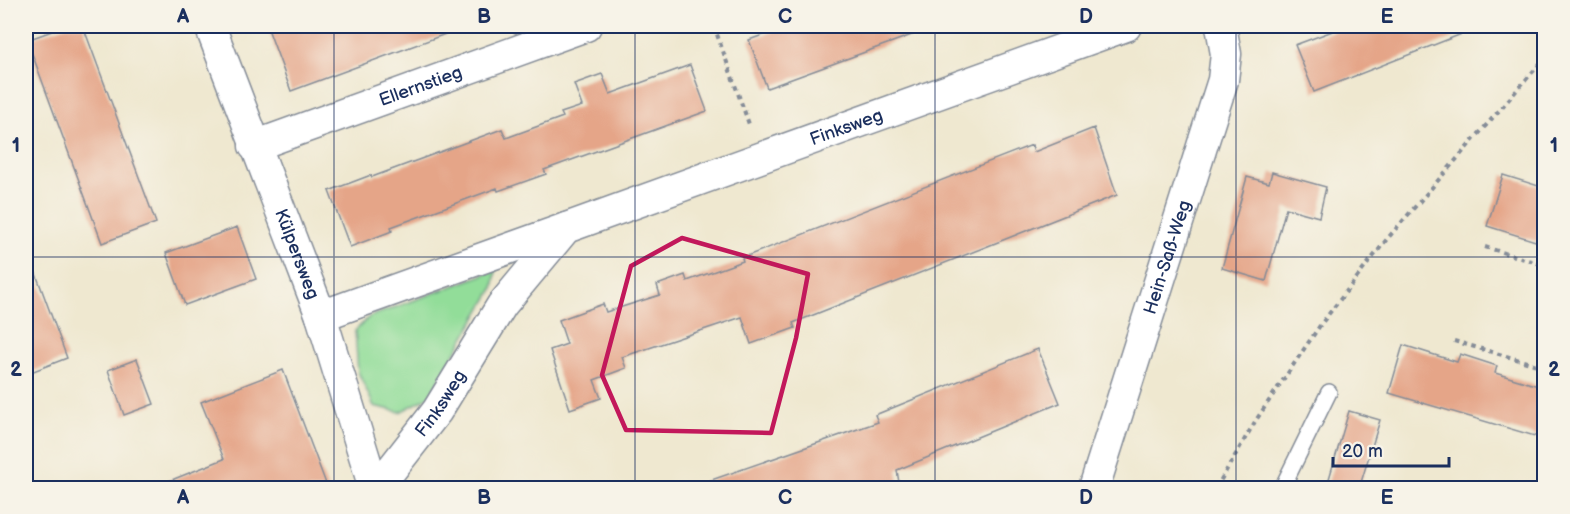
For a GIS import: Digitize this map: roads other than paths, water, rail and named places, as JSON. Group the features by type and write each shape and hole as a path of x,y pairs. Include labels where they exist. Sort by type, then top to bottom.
{"street":[{"name":"Külpersweg","path":"210,26 254,146 321,316 376,489"},
{"name":"Ellernstieg","path":"254,146 586,26"},
{"name":"Finksweg","path":"321,316 1126,26"},
{"name":"Hein-Saß-Weg","path":"1094,489 1223,80 1226,54 1221,26"},
{"name":"Finksweg","path":"376,489 437,411 502,305 566,228"}],"lane":[{"path":"1282,489 1329,392"}]}
